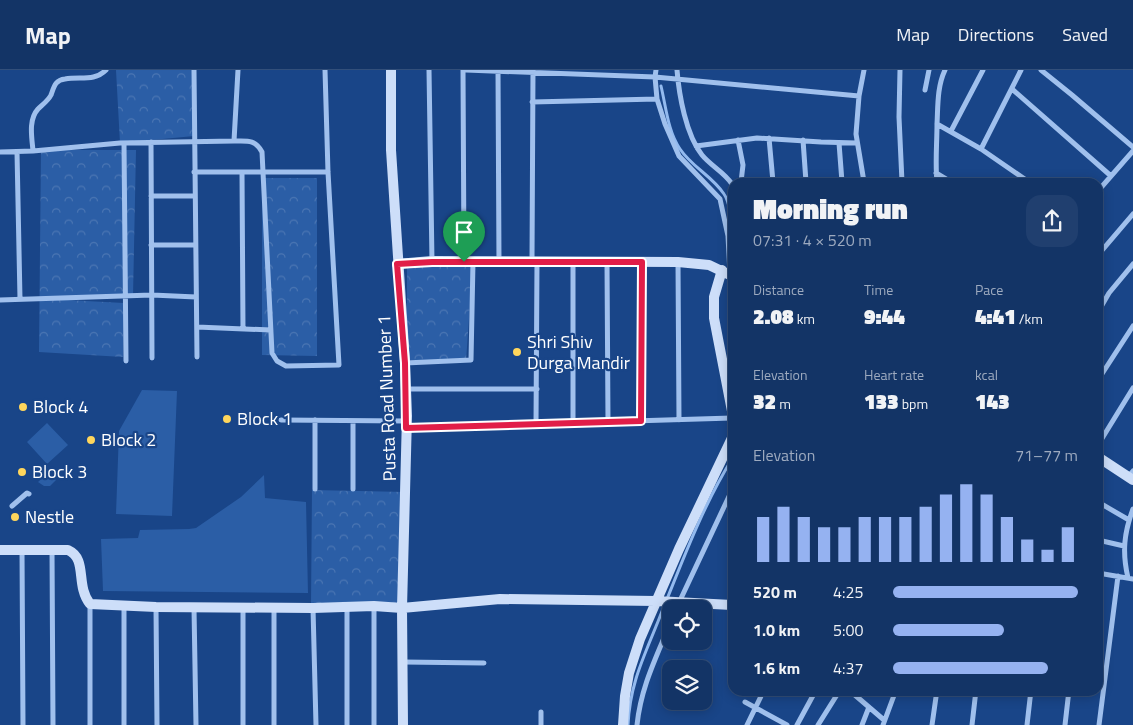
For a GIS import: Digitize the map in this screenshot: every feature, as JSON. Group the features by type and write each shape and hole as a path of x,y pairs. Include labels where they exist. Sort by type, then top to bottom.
{"street":[{"path":"33,151 31,126 33,116 48,100 56,83 63,79 94,78 106,70"},
{"path":"194,70 197,357"},
{"path":"234,142 238,70"},
{"path":"0,152 151,142 249,141 258,145 262,152 263,162 272,353 277,361 286,366 340,365 328,172 325,70"},
{"name":"Pusta Road Number 1","path":"391,70 391,150 406,389 402,608 403,725"},
{"path":"429,70 432,262"},
{"path":"405,363 470,360 465,70 656,74 678,79 859,96"},
{"path":"678,70 682,103 696,146 707,161 722,171 728,179"},
{"path":"863,178 856,143 856,125 864,70"},
{"path":"900,70 899,117 902,178"},
{"path":"924,90 929,70"},
{"path":"937,178 938,97 945,70"},
{"path":"951,131 983,70"},
{"path":"981,149 1021,70"},
{"path":"1041,70 1133,149 1103,185"},
{"path":"498,71 500,262"},
{"path":"533,72 536,424"},
{"path":"656,74 657,100 679,156 720,199 728,236 728,273 714,297 714,318 728,390"},
{"path":"1012,89 1111,176"},
{"path":"532,102 657,100"},
{"path":"937,124 981,149 1023,178"},
{"path":"696,146 769,138 856,143"},
{"path":"769,138 773,178"},
{"path":"738,140 743,165 741,178"},
{"path":"802,140 806,178"},
{"path":"151,142 152,358"},
{"path":"124,143 126,360"},
{"path":"839,143 842,178"},
{"path":"17,152 20,299"},
{"path":"194,172 328,172"},
{"path":"242,172 243,329"},
{"path":"936,173 944,178"},
{"path":"151,196 195,196"},
{"path":"1103,249 1133,214"},
{"path":"151,245 195,245"},
{"path":"397,264 534,261 678,262 709,265 728,273"},
{"path":"573,261 573,423"},
{"path":"607,262 608,422"},
{"path":"641,421 642,262"},
{"path":"678,262 679,420"},
{"path":"1103,303 1109,293 1133,264"},
{"path":"0,300 152,295 196,297"},
{"path":"197,326 271,330"},
{"path":"1103,372 1133,326"},
{"path":"1103,437 1133,388"},
{"path":"406,389 537,389"},
{"path":"281,420 406,424 536,424 728,418"},
{"path":"315,420 315,489"},
{"path":"353,421 353,489"},
{"path":"623,725 629,673 640,639 728,447"},
{"path":"1103,460 1131,476"},
{"path":"12,506 28,494"},
{"path":"679,600 728,498"},
{"path":"1103,505 1129,520"},
{"path":"1103,574 1130,578 1124,559 1124,546 1133,508"},
{"path":"1103,541 1124,546"},
{"path":"0,550 68,550 74,553 80,565 82,588 90,604 90,725"},
{"path":"22,550 23,725"},
{"path":"52,550 53,725"},
{"path":"1103,694 1118,576"},
{"path":"90,604 194,608 374,606 402,608 500,599 662,602"},
{"path":"124,604 124,725"},
{"path":"712,605 728,605"},
{"path":"374,606 374,725"},
{"path":"156,607 158,725"},
{"path":"274,607 274,725"},
{"path":"347,607 347,725"},
{"path":"194,608 196,725"},
{"path":"243,608 243,725"},
{"path":"313,608 316,725"},
{"path":"637,725 639,703 662,642"},
{"path":"403,662 484,663"},
{"path":"747,725 761,696"},
{"path":"797,725 813,696"},
{"path":"818,725 836,696"},
{"path":"856,696 883,723 894,696"},
{"path":"932,725 936,696"},
{"path":"972,725 975,696"},
{"path":"1027,725 1030,696"},
{"path":"1065,725 1068,696"},
{"path":"1099,725 1103,696"},
{"path":"745,702 787,725"},
{"path":"862,725 869,707"},
{"path":"540,725 541,712"}],"green space":[{"path":"116,70 194,70 194,136 120,143"},
{"path":"41,150 136,150 133,296 49,299 124,303 123,357 39,352"},
{"path":"262,178 317,178 317,356 262,355"},
{"path":"473,262 466,361 407,360 407,264"},
{"path":"142,390 177,391 172,516 116,514 119,431"},
{"path":"47,423 68,445 47,464 27,442"},
{"path":"48,472 56,480 50,486 44,486 38,482"},
{"path":"264,475 265,498 306,502 308,593 103,591 101,539 138,538 140,530 196,528 241,497"},
{"path":"312,490 405,492 400,608 311,607"}],"waterway":[{"path":"661,86 670,127 680,149 690,161 714,182 724,194 728,203"},
{"path":"628,725 632,696 643,658 701,517 728,466"}],"place":[{"name":"Shri Shiv Durga Mandir","path":"517,352"},
{"name":"Block 4","path":"23,407"},
{"name":"Block 1","path":"227,419"},
{"name":"Block 2","path":"91,440"},
{"name":"Block 3","path":"22,472"},
{"name":"Nestle","path":"15,517"}],"route":[{"path":"464,262 642,262 641,421 406,428 405,363 397,264 464,262"}]}
